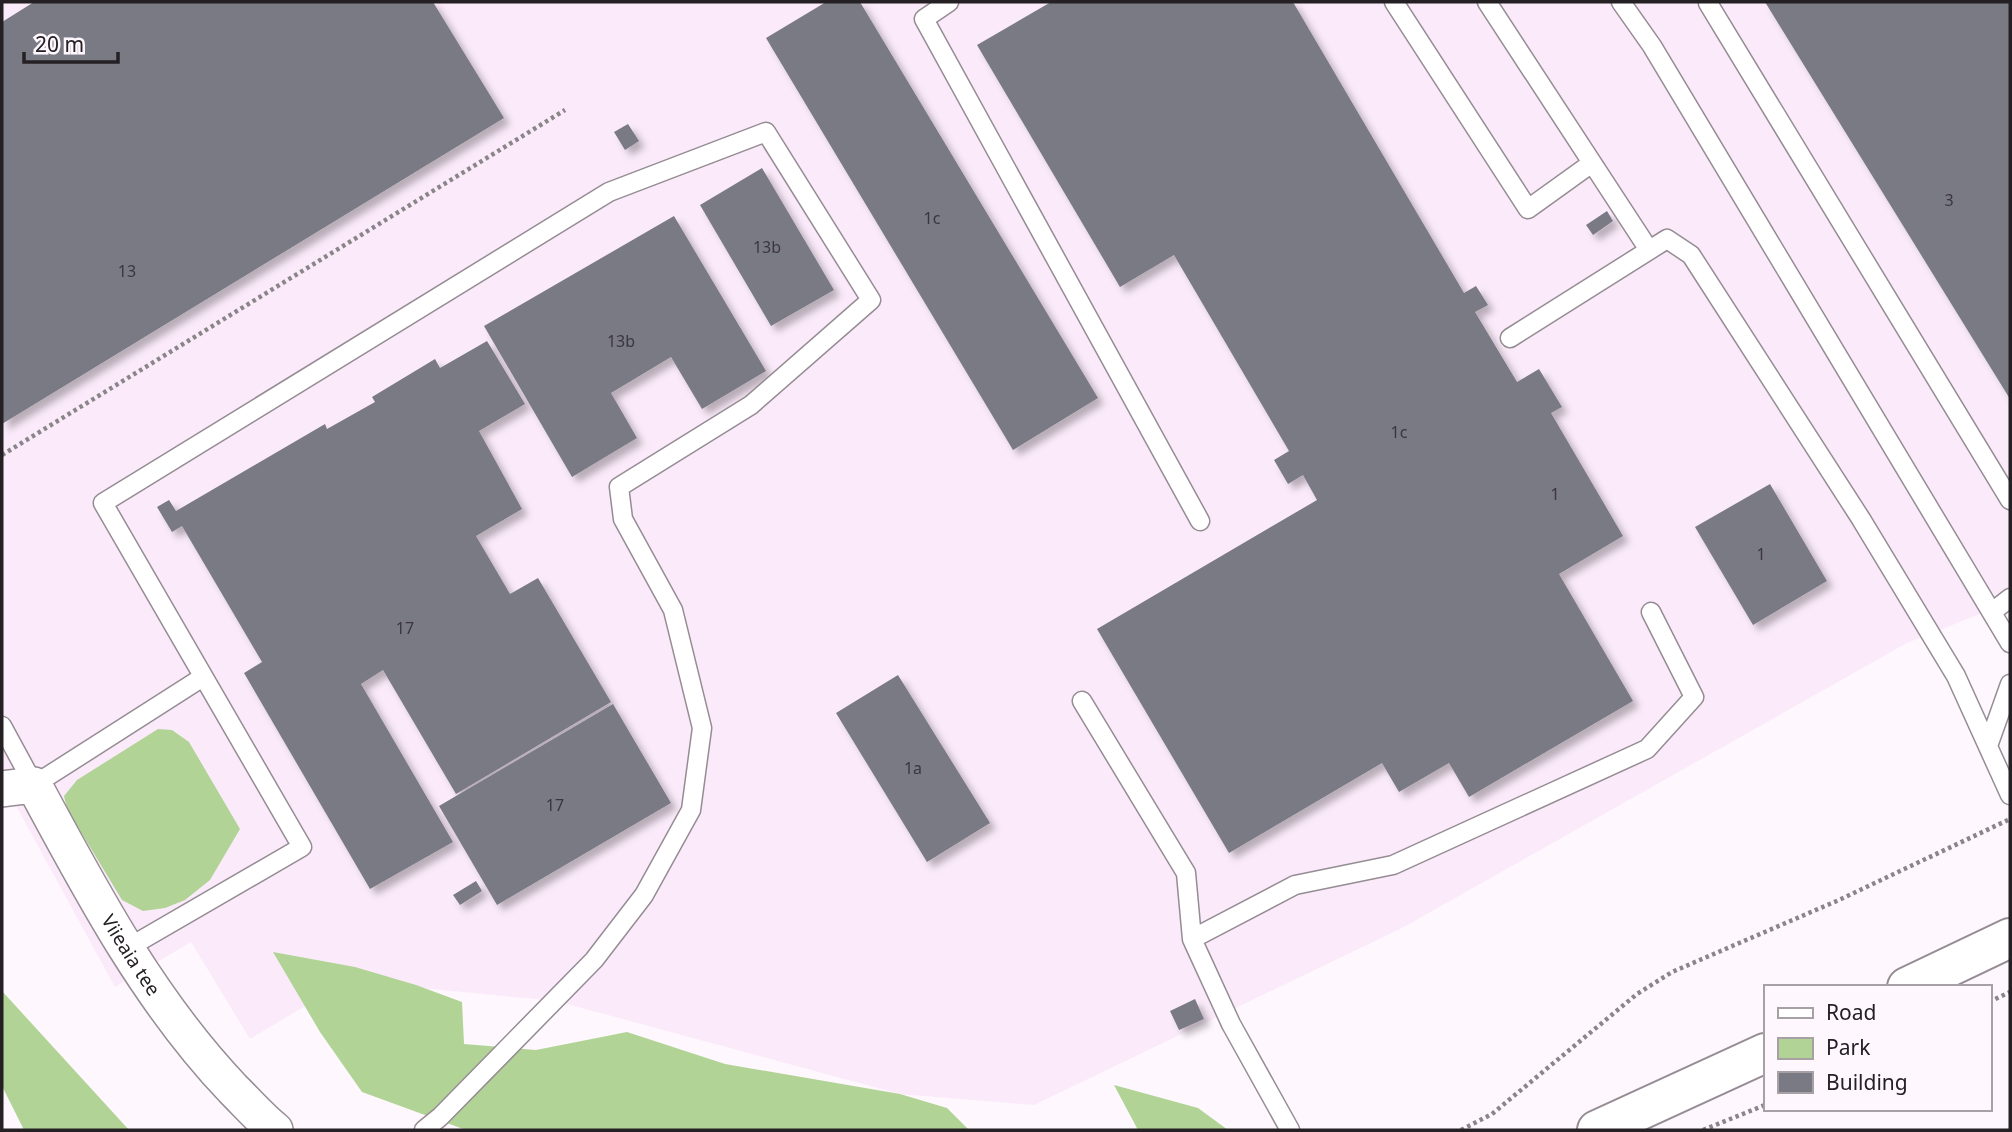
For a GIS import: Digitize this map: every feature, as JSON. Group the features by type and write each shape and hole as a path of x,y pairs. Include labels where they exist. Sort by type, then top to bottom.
{"main road":[{"path":"1911,985 2010,938"},
{"path":"1597,1130 1764,1053"}],"street":[{"name":"Viieaia tee","path":"18,787 175,1021 208,1063 275,1130"}],"lane":[{"path":"949,2 924,19 1200,521"},
{"path":"1394,2 1528,209 1592,163"},
{"path":"1488,2 1649,250"},
{"path":"1621,2 1652,46 2010,643"},
{"path":"1710,2 1708,4 2010,500"},
{"path":"126,950 302,847 103,503 609,192 766,132 871,300 751,405 619,487 624,519 673,610 702,728 691,810 644,895 594,960 440,1117 424,1130"},
{"path":"1510,338 1667,239 1691,255 1875,542 1956,676 2010,795"},
{"path":"1992,612 2010,598"},
{"path":"1192,939 1295,885 1393,865 1647,749 1694,697 1651,612"},
{"path":"2,726 18,787 203,677"},
{"path":"1989,746 2010,684"},
{"path":"1082,701 1186,873 1192,939 1231,1024 1290,1130"}],"path":[{"path":"2,455 565,110"},
{"path":"1463,1130 1492,1114 1637,994 1672,972 1839,900 2010,819"},
{"path":"1991,1001 2010,992"},
{"path":"1703,1130 1764,1105"}],"shaded area":[{"path":"2,2 2010,2 2010,602 1907,643 1402,928 1034,1105 900,1094 556,1001 347,981 250,1039 191,942 115,987 2,780"}],"green space":[{"path":"158,729 172,730 189,742 240,829 210,880 185,900 165,908 143,911 122,900 67,809 64,796 77,780"},
{"path":"273,952 355,967 462,1002 464,1044 536,1050 627,1032 725,1064 900,1094 947,1108 969,1130 466,1130 362,1092 320,1032"},
{"path":"2,991 129,1130 24,1130 2,1086"},
{"path":"1114,1085 1198,1108 1228,1130 1138,1130"}],"building":[{"path":"34,2 433,2 504,118 2,424 2,22"},
{"path":"826,2 860,2 1098,398 1013,450 766,38"},
{"path":"1051,2 1293,2 1464,293 1476,286 1488,305 1475,312 1517,382 1539,369 1562,407 1551,413 1623,536 1559,574 1633,701 1469,797 1449,763 1399,792 1382,763 1229,853 1097,629 1317,500 1303,475 1288,484 1274,460 1289,451 1174,255 1120,287 977,45"},
{"path":"1765,2 2010,2 2010,399"},
{"path":"628,124 639,141 625,150 614,132"},
{"path":"762,168 834,290 771,326 700,205"},
{"path":"1607,211 1613,221 1593,235 1586,225"},
{"path":"674,216 766,371 702,409 671,357 611,393 637,438 572,477 484,326"},
{"path":"487,341 525,404 479,431 522,509 476,536 510,594 538,578 611,702 456,794 383,670 361,684 453,842 370,889 244,673 262,662 182,526 172,532 157,507 169,500 176,511 325,424 327,429 375,402 372,397 435,359 440,368"},
{"path":"1770,484 1827,581 1753,625 1695,527"},
{"path":"898,675 990,823 927,862 836,713"},
{"path":"613,704 671,803 497,905 439,806"},
{"path":"476,881 482,891 460,905 453,895"},
{"path":"1195,999 1204,1019 1179,1030 1170,1011"}]}
